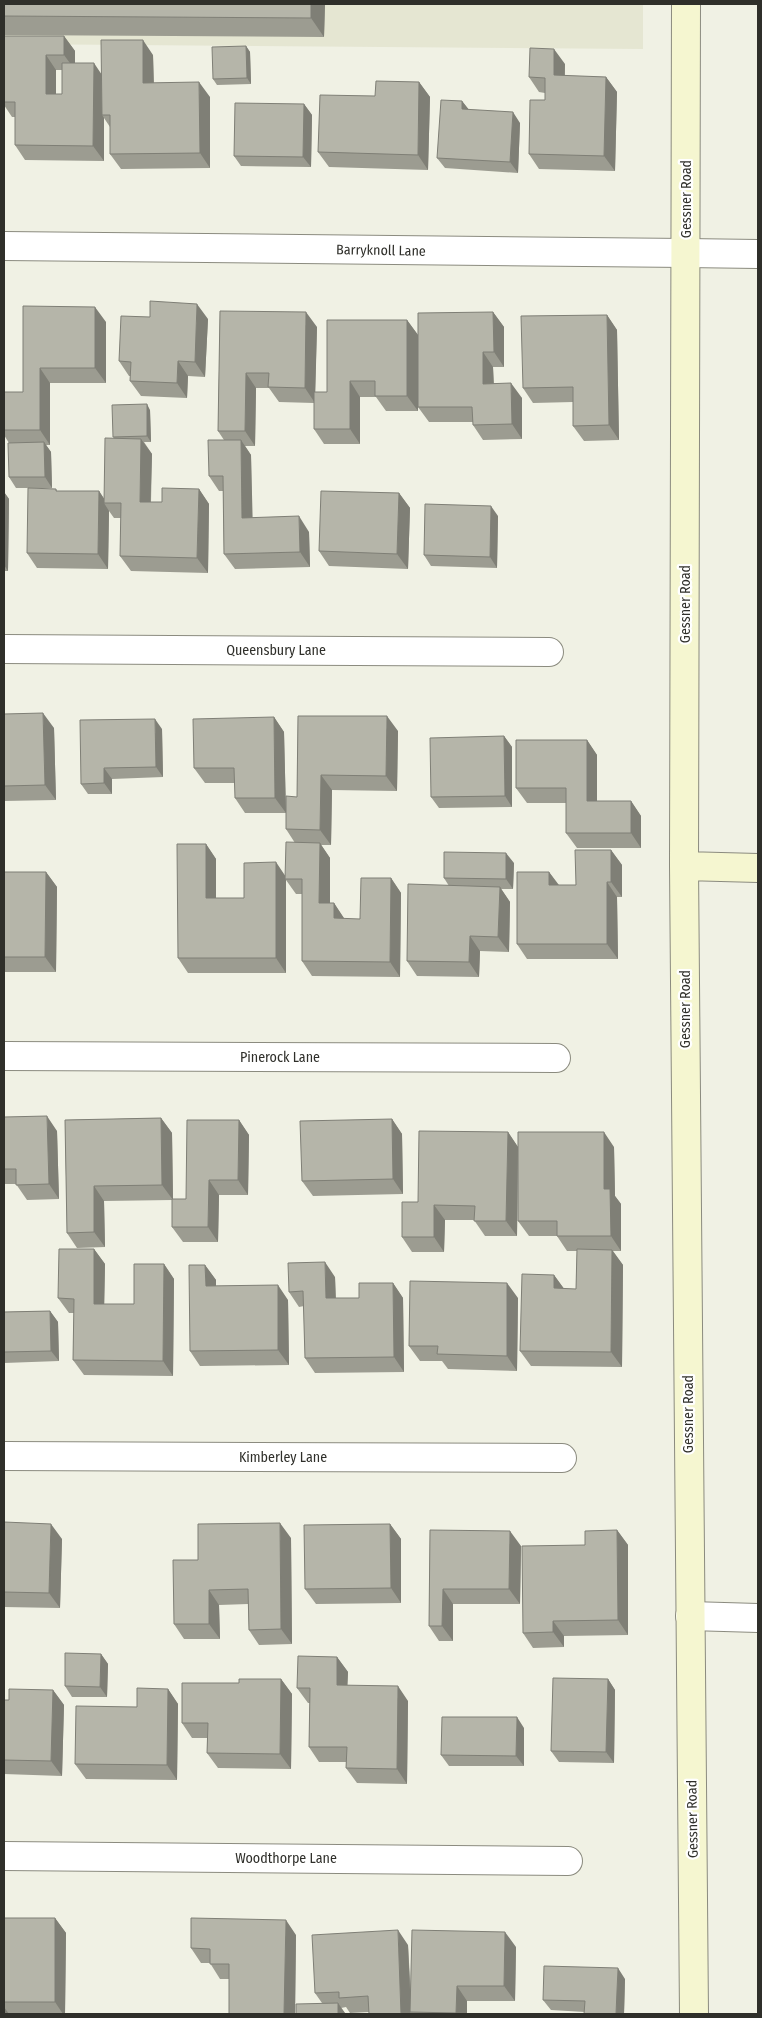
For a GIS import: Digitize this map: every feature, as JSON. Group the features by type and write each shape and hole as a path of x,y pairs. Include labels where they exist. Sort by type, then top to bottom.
{"main road":[{"name":"Gessner Road","path":"686,4 684,866 694,2014"},
{"path":"684,866 758,868"}],"street":[{"name":"Barryknoll Lane","path":"4,246 758,254"},
{"name":"Queensbury Lane","path":"4,649 549,652"},
{"name":"Pinerock Lane","path":"4,1056 556,1058"},
{"name":"Kimberley Lane","path":"4,1456 562,1458"},
{"path":"690,1616 758,1618"},
{"name":"Woodthorpe Lane","path":"4,1856 568,1861"}],"shaded area":[{"path":"4,4 643,4 643,49 4,44"}],"building":[{"path":"4,4 311,4 311,18 4,16"},
{"path":"4,36 64,36 64,55 46,55 46,94 62,94 62,63 94,63 93,146 15,145 15,102 4,102"},
{"path":"101,40 143,40 143,83 199,82 200,153 110,154 110,115 102,115"},
{"path":"246,46 247,78 213,79 212,47"},
{"path":"530,48 554,49 554,75 606,77 604,156 529,154 530,100 545,100 545,78 529,77"},
{"path":"376,81 419,82 418,155 318,152 320,95 375,96"},
{"path":"441,100 462,101 462,109 513,112 510,162 437,158"},
{"path":"235,103 304,104 303,157 234,156"},
{"path":"150,301 197,304 195,362 178,361 177,383 130,381 131,362 119,361 121,316 150,317"},
{"path":"23,306 95,307 95,368 40,368 40,430 4,430 4,392 23,392"},
{"path":"220,311 306,312 305,388 268,387 269,373 246,373 245,431 218,431"},
{"path":"493,312 494,352 483,352 483,384 511,383 512,424 473,425 472,407 418,407 418,313"},
{"path":"607,315 609,425 573,426 573,387 523,388 521,316"},
{"path":"327,320 407,320 407,396 375,396 375,381 350,381 350,429 314,429 314,392 327,392"},
{"path":"147,404 147,436 113,437 112,405"},
{"path":"105,438 141,439 140,502 162,502 162,488 199,489 197,558 120,556 121,503 104,503"},
{"path":"208,440 241,440 242,518 299,516 300,552 224,554 223,476 209,476"},
{"path":"44,442 45,477 9,477 8,443"},
{"path":"28,488 56,489 56,491 99,491 98,554 27,553"},
{"path":"321,491 399,493 397,554 319,551"},
{"path":"425,504 491,506 490,557 424,555"},
{"path":"43,713 45,785 4,786 4,714"},
{"path":"298,716 387,716 386,776 321,775 320,830 286,829 286,796 297,797"},
{"path":"274,717 275,798 235,798 234,768 194,768 193,719"},
{"path":"155,719 156,767 104,768 104,783 81,784 80,720"},
{"path":"504,736 505,796 431,797 430,738"},
{"path":"516,740 587,740 587,801 631,801 631,833 566,833 566,788 516,788"},
{"path":"286,842 320,843 319,903 334,903 334,918 360,919 361,878 391,878 390,962 302,961 302,879 285,879"},
{"path":"177,844 206,844 206,898 244,898 244,863 276,862 276,958 178,958"},
{"path":"575,850 611,850 611,882 607,882 607,944 517,944 517,872 549,872 549,885 576,885"},
{"path":"444,852 506,853 506,879 444,878"},
{"path":"4,872 46,872 45,957 4,957"},
{"path":"408,884 500,887 498,937 470,936 469,962 407,961"},
{"path":"47,1116 49,1184 16,1185 16,1169 4,1169 4,1117"},
{"path":"161,1118 162,1185 94,1186 94,1232 67,1233 65,1120"},
{"path":"392,1119 393,1179 302,1181 300,1121"},
{"path":"187,1120 239,1120 238,1180 209,1180 208,1227 172,1227 172,1199 186,1199"},
{"path":"419,1131 508,1132 506,1221 474,1221 475,1206 434,1205 434,1237 402,1237 402,1202 418,1202"},
{"path":"518,1132 604,1132 604,1189 610,1189 611,1236 557,1236 557,1221 518,1221"},
{"path":"59,1249 94,1249 94,1304 134,1304 134,1264 164,1264 163,1361 73,1360 74,1299 58,1298"},
{"path":"577,1249 612,1250 611,1352 520,1351 522,1274 554,1275 554,1288 576,1289"},
{"path":"325,1262 326,1298 359,1298 359,1283 393,1283 394,1357 305,1358 303,1291 289,1292 288,1263"},
{"path":"189,1265 205,1265 206,1286 278,1285 278,1350 190,1351"},
{"path":"410,1281 507,1283 507,1356 437,1354 438,1346 409,1346"},
{"path":"50,1311 51,1351 4,1352 4,1312"},
{"path":"4,1522 51,1524 49,1593 4,1592"},
{"path":"280,1523 281,1629 249,1630 248,1589 209,1590 209,1624 174,1624 173,1560 198,1560 198,1524"},
{"path":"390,1524 391,1588 305,1589 304,1525"},
{"path":"430,1530 510,1531 509,1589 443,1589 442,1626 429,1626"},
{"path":"617,1530 618,1620 553,1621 553,1632 523,1633 522,1546 585,1545 585,1531"},
{"path":"65,1653 101,1654 100,1687 65,1686"},
{"path":"298,1656 337,1657 337,1685 398,1686 397,1769 346,1768 347,1747 309,1747 310,1688 297,1688"},
{"path":"553,1678 608,1679 606,1752 551,1751"},
{"path":"239,1679 281,1679 280,1754 207,1753 208,1723 182,1723 182,1683 239,1683"},
{"path":"137,1688 168,1689 167,1765 75,1764 76,1706 137,1707"},
{"path":"9,1689 53,1690 51,1761 4,1760 4,1700 9,1700"},
{"path":"442,1717 517,1717 516,1756 441,1755"},
{"path":"4,1918 55,1918 55,2002 4,2002"},
{"path":"191,1918 286,1920 284,2014 229,2014 229,1964 210,1964 210,1949 191,1948"},
{"path":"398,1930 401,2014 369,2014 368,1996 339,1998 339,1992 315,1993 312,1935"},
{"path":"412,1930 505,1932 504,1986 457,1986 456,2013 410,2012"},
{"path":"544,1966 618,1968 616,2014 584,2014 585,2001 543,2000"},
{"path":"338,2003 338,2014 296,2014 296,2004"}]}
